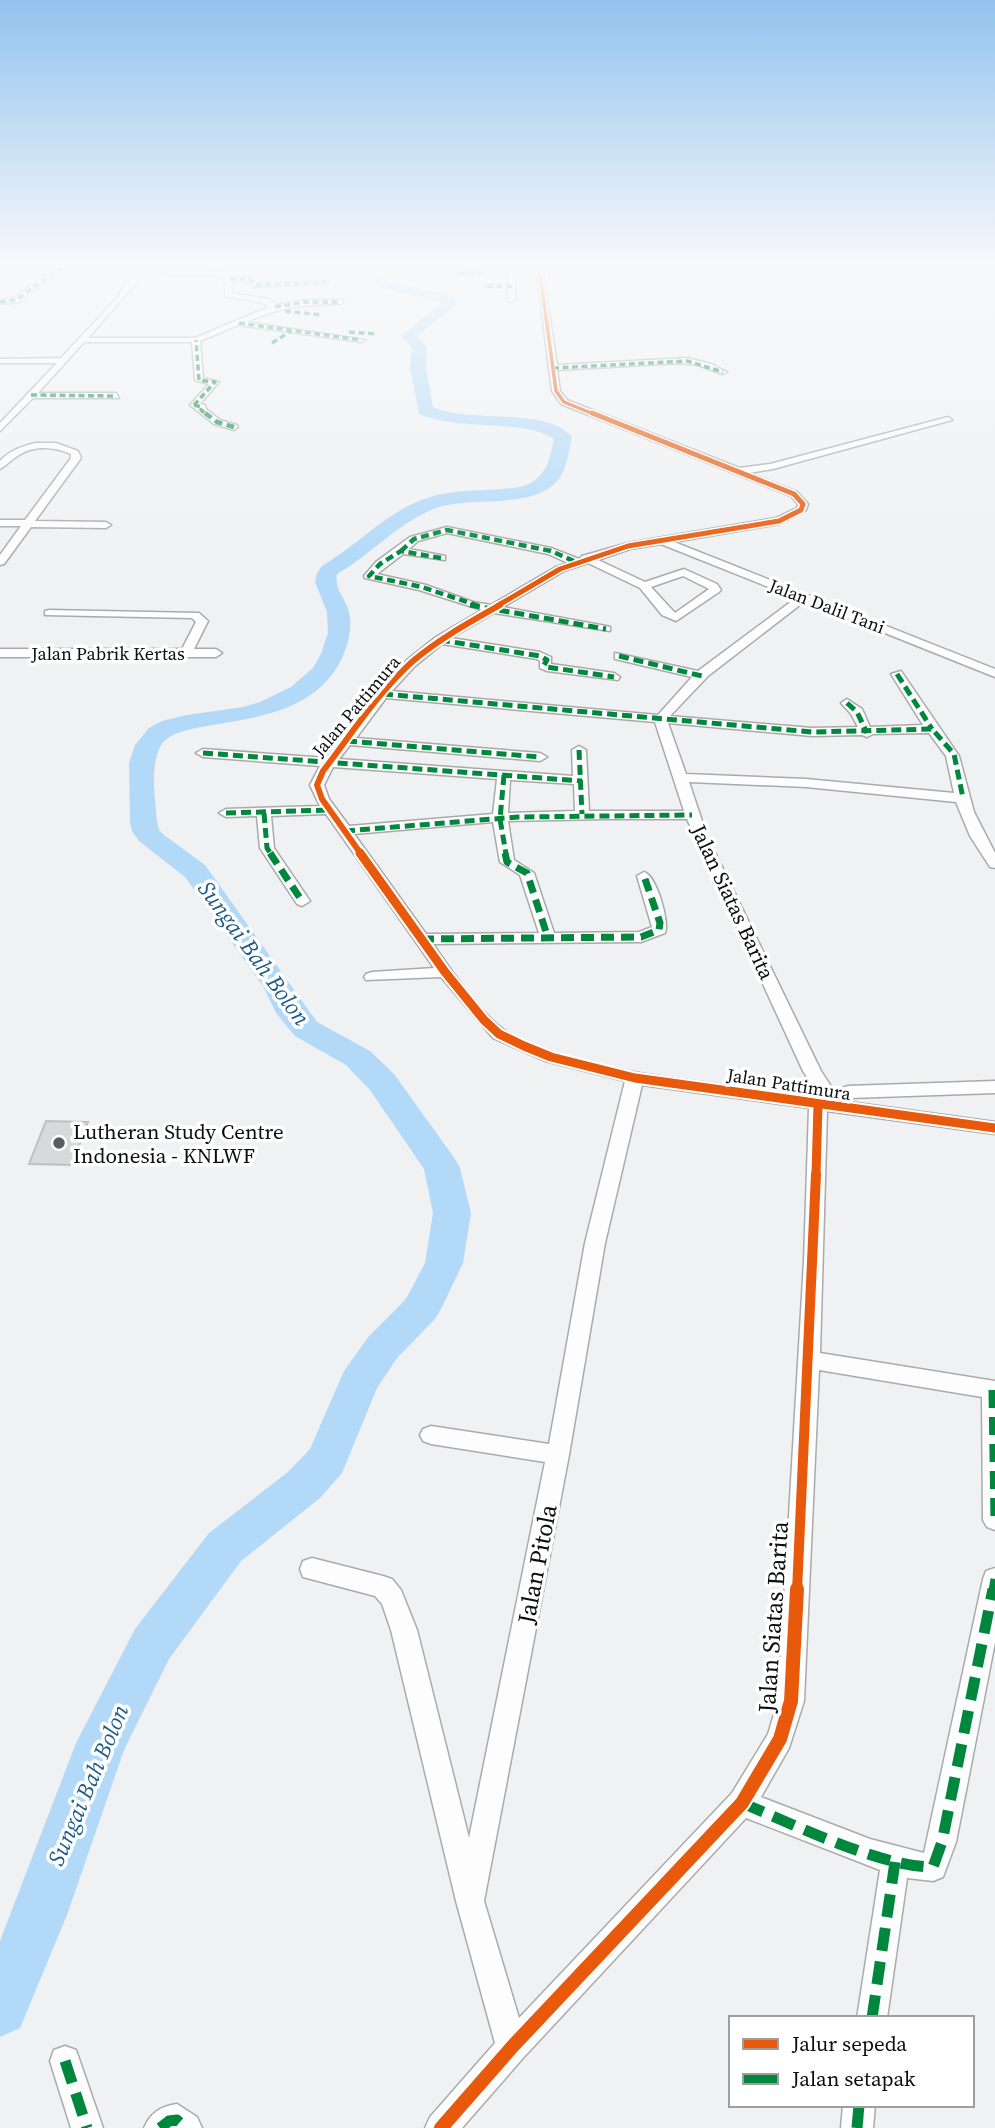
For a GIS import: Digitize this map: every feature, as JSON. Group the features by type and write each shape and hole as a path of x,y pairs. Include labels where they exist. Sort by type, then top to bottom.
{"street":[{"path":"0,428 58,365"},
{"path":"198,365 199,380 215,382 198,406 212,419 234,427"},
{"path":"553,368 613,365"},
{"path":"708,365 723,372"},
{"name":"Jalan Pattimura","path":"553,368 558,396 577,409 748,474 801,499 801,510 779,521 660,540 581,560 440,640 411,663 383,694 318,779 317,785 330,810 445,972 484,1020 499,1034 551,1057 635,1078 824,1101 995,1128"},
{"path":"31,395 116,396"},
{"path":"748,474 948,420"},
{"path":"0,466 8,456 25,448 61,447 75,453 76,457 33,523 0,562"},
{"path":"0,523 106,525"},
{"path":"606,629 471,605 422,587 369,577 374,569 414,539 445,530 551,551 581,560 644,586 666,613 676,618 715,590 684,572 644,586"},
{"name":"Jalan Dalil Tani","path":"660,540 995,673"},
{"path":"401,551 441,558"},
{"path":"662,721 667,709 702,676 747,638 804,597"},
{"path":"50,613 195,615 202,621 186,653"},
{"path":"440,640 540,656 547,660 545,666 614,677"},
{"name":"Jalan Pabrik Kertas","path":"0,653 216,653"},
{"path":"619,656 702,676"},
{"path":"897,674 932,730 954,754 963,798 982,846 995,864"},
{"path":"383,694 662,721 812,732 932,730"},
{"path":"847,703 857,712 867,733"},
{"name":"Jalan Siatas Barita","path":"441,2128 512,2047 742,1803 780,1740 791,1701 824,1101 699,836 662,721"},
{"path":"346,741 540,757"},
{"path":"579,750 582,814"},
{"path":"204,753 582,781"},
{"path":"504,775 500,818 507,862 527,873 548,938"},
{"path":"682,778 806,783 963,798"},
{"path":"226,813 330,810"},
{"path":"264,813 267,848 302,901"},
{"path":"345,831 426,822 582,814 692,815"},
{"path":"421,939 653,935 659,930 660,923 644,876"},
{"path":"372,977 445,972"},
{"name":"Jalan Pitola","path":"512,2047 470,1901 558,1455 595,1243 635,1078"},
{"path":"824,1101 848,1092 995,1087"},
{"path":"810,1360 994,1390 995,1520"},
{"path":"432,1434 558,1455"},
{"path":"312,1569 383,1587 392,1598 404,1630 470,1901"},
{"path":"742,1803 895,1862 928,1869 937,1862 995,1579"},
{"path":"872,2016 895,1862"},
{"path":"65,2061 87,2128"},
{"path":"858,2128 859,2107"},
{"path":"160,2128 169,2121 177,2120 186,2128"}],"building":[{"name":"Lutheran Study Centre Indonesia - KNLWF","path":"46,1121 88,1122 72,1165 29,1164"}],"waterway":[{"name":"Sungai Bah Bolon","path":"0,2008 39,1915 101,1743 152,1644 225,1547 304,1485 327,1460 359,1382 383,1347 421,1309 444,1263 452,1213 442,1168 382,1082 358,1058 306,1029 287,1006 278,986 195,871 149,835 143,816 142,788 142,763 148,745 157,733 187,722 243,714 268,707 300,692 315,681 328,664 339,633 337,607 325,582 327,573 376,535 426,504 455,497 515,493 541,485 550,478 563,437 536,425 457,420 425,410 418,365"}],"marked path":[{"path":"194,405 215,382 199,380 198,365"},
{"path":"553,368 613,365"},
{"path":"707,365 723,372"},
{"path":"31,395 116,396"},
{"path":"194,405 202,407 201,410 217,422 234,427"},
{"path":"401,551 414,539 447,530 551,551 576,562"},
{"path":"441,558 401,551 380,564 369,576 422,587 471,605 606,629"},
{"path":"440,640 540,656 547,660 544,665 547,667 614,677"},
{"path":"619,656 702,676"},
{"path":"897,674 932,729"},
{"path":"383,694 812,732 932,729 954,754 963,798"},
{"path":"847,703 857,712 867,733"},
{"path":"347,741 540,757"},
{"path":"579,750 582,814"},
{"path":"203,753 582,781"},
{"path":"504,775 500,819 507,862 527,873 548,938"},
{"path":"226,813 330,810"},
{"path":"264,813 267,848 302,901"},
{"path":"345,831 518,817 692,815"},
{"path":"421,939 641,937 659,930 660,923 644,876"},
{"path":"993,1390 995,1520"},
{"path":"742,1803 870,1853 919,1867 933,1867 942,1842 995,1579"},
{"path":"872,2016 895,1862"},
{"path":"65,2061 87,2128"},
{"path":"857,2128 859,2107"},
{"path":"160,2128 169,2121 177,2120 186,2128"}],"cycle path":[{"path":"553,365 556,391 564,402 794,494 803,504 801,510 779,521 628,546 560,569 440,640 411,663 383,694 323,771 317,785 322,799 445,972 484,1020 499,1034 551,1057 635,1078 995,1128"},
{"path":"441,2128 512,2047 742,1803 780,1739 791,1701 814,1261 818,1105"}],"place":[{"name":"Lutheran Study Centre Indonesia - KNLWF","path":"59,1143"}]}
